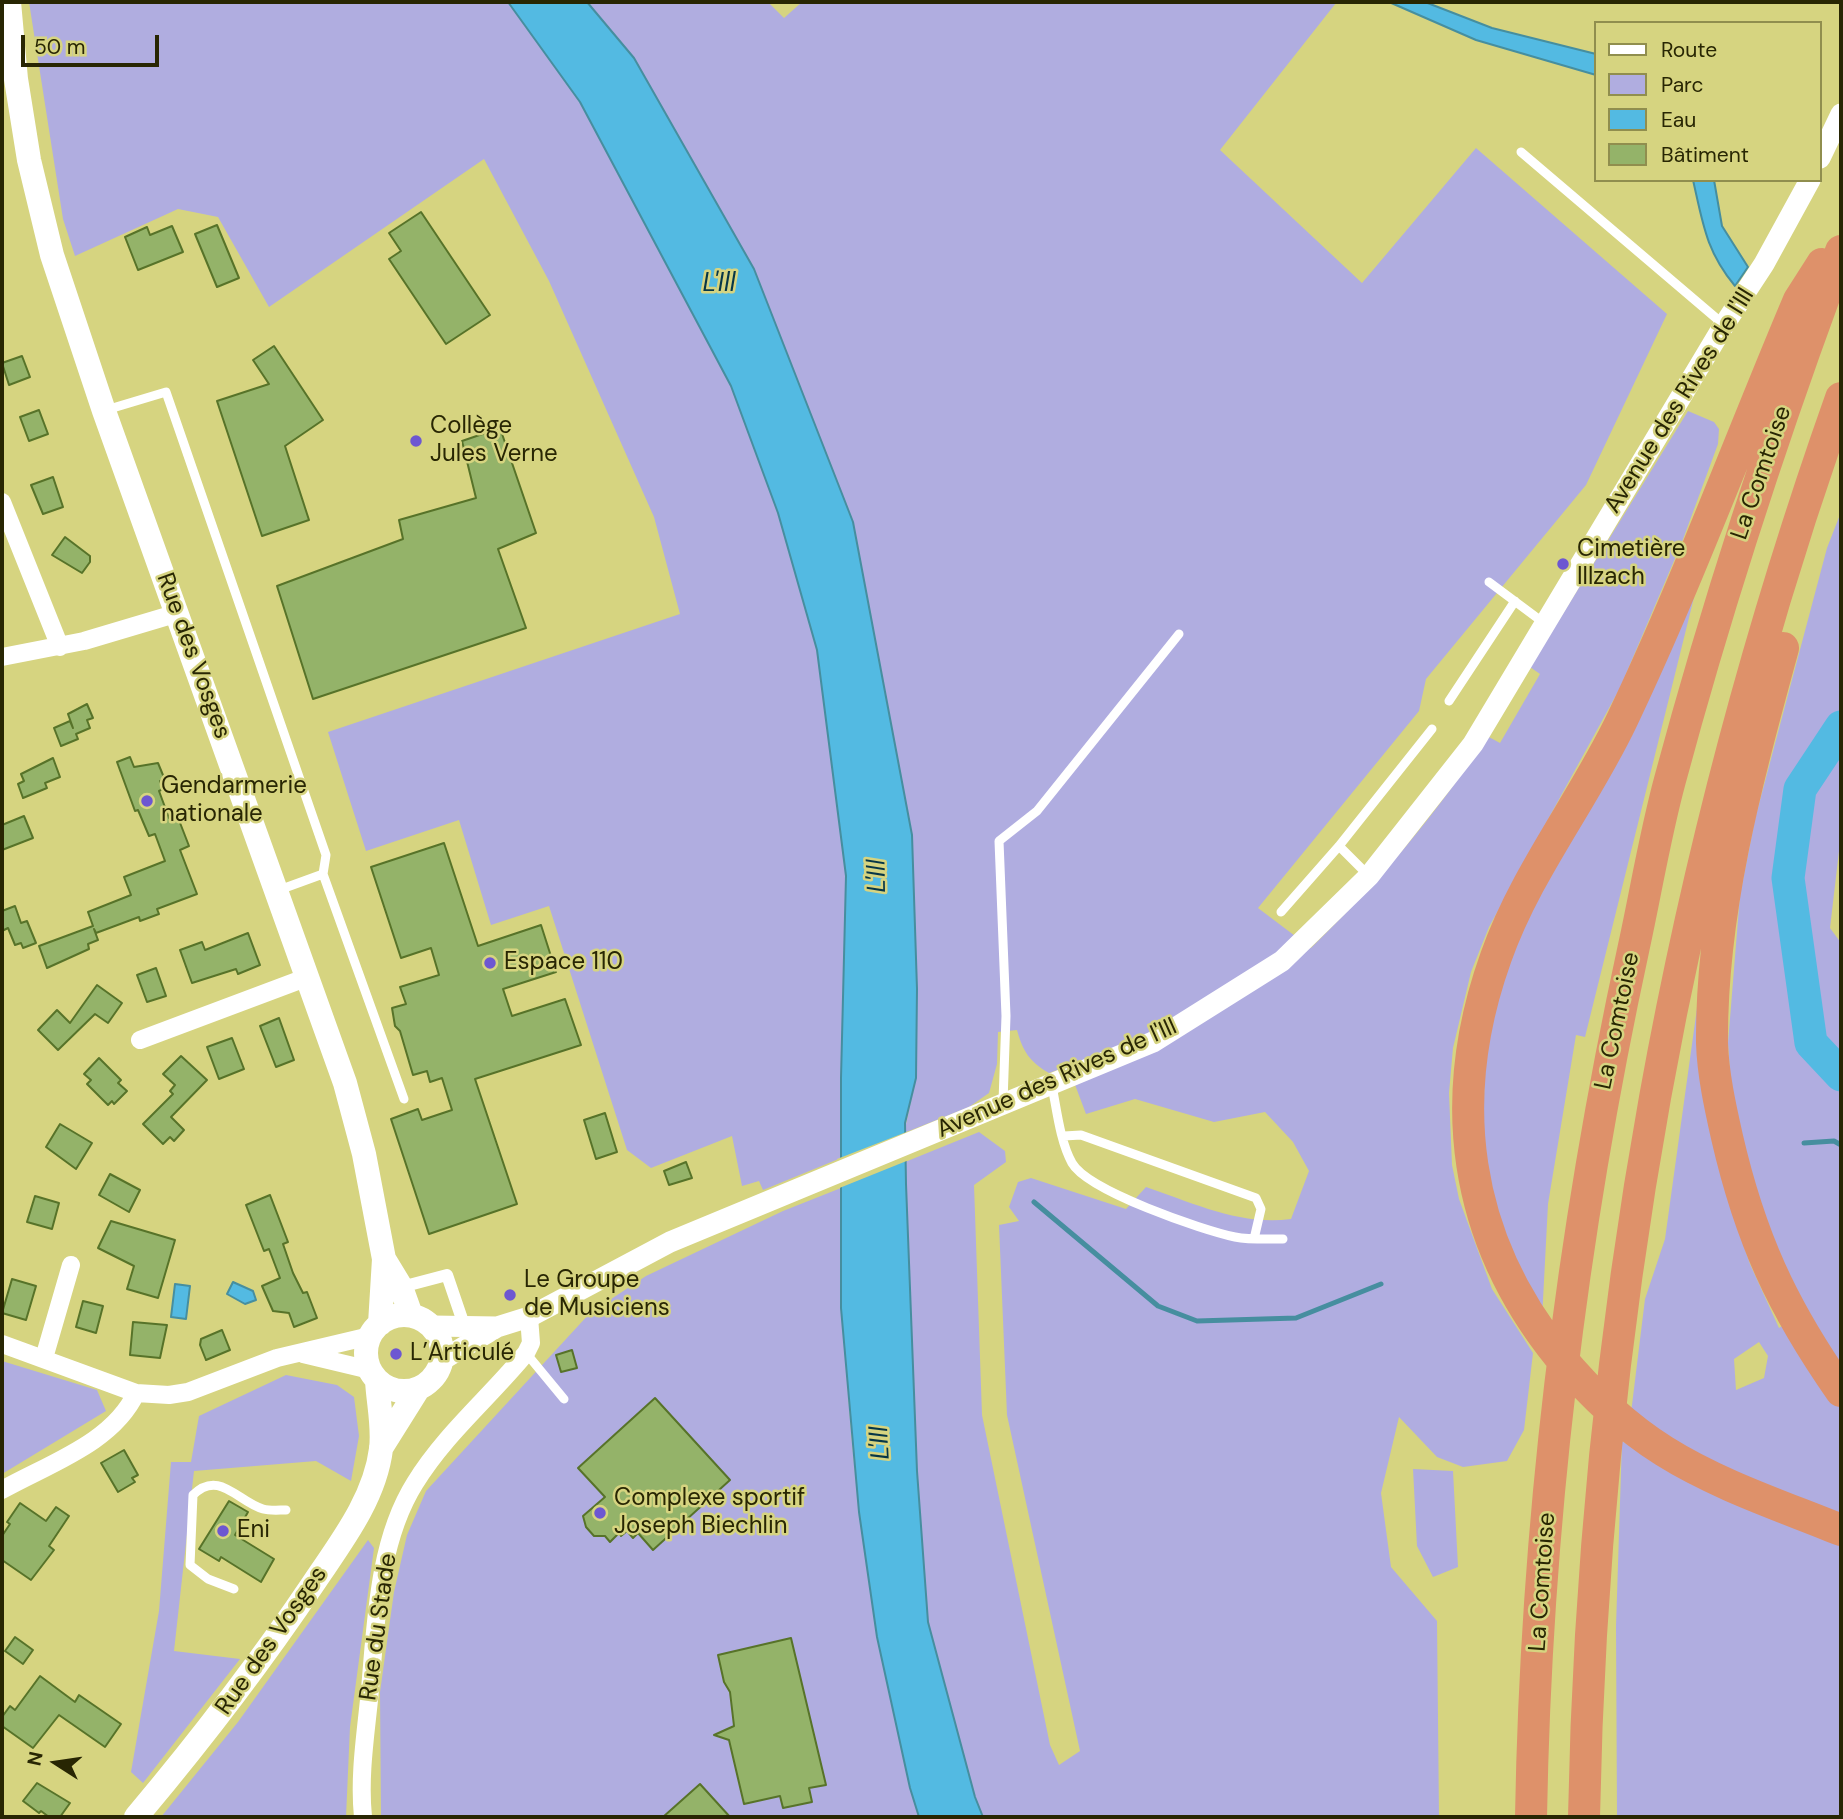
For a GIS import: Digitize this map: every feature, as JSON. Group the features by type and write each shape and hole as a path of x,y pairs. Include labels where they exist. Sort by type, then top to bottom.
{"highway":[{"path":"1841,234 1799,300 1623,718 1511,919 1482,998 1469,1068 1467,1123 1474,1184 1504,1272 1543,1335 1580,1381 1619,1417 1664,1451 1727,1482 1841,1530"},
{"name":"La Comtoise","path":"1531,1817 1532,1738 1550,1494 1570,1310 1614,1035 1669,784 1719,607 1794,380 1841,251"},
{"name":"La Comtoise","path":"1584,1817 1596,1530 1618,1321 1640,1177 1669,1022 1717,804 1794,534 1841,398"},
{"path":"1794,534 1784,642 1736,825 1715,969 1712,1045 1718,1098 1736,1174 1762,1256 1805,1340 1841,1391"}],"main road":[{"name":"Rue des Vosges","path":"9,2 16,79 29,160 52,255 104,411 345,1083 364,1154 384,1259 375,1330 366,1347 374,1375 381,1448"},
{"name":"Rue des Vosges","path":"136,1817 221,1715 346,1536 369,1489 381,1448 418,1389 438,1372 443,1348 422,1321 384,1259"},
{"path":"375,1330 389,1318 422,1321"},
{"path":"374,1375 396,1391 418,1389"}],"street":[{"path":"1822,154 1841,114"},
{"name":"Avenue des Rives de l'Ill","path":"442,1360 497,1327 529,1317 670,1242 1153,1042 1282,961 1369,876 1473,744 1724,325 1764,264 1809,182"},
{"path":"2,502 60,647"},
{"path":"2,657 60,647 178,613"},
{"path":"140,1040 308,977"},
{"path":"44,1358 71,1265"},
{"path":"409,1285 447,1275 461,1319"},
{"path":"526,1353 531,1343 529,1317"},
{"name":"Avenue des Rives de l'Ill","path":"422,1321 497,1327"},
{"path":"2,1344 136,1393 169,1395 188,1392 375,1330"},
{"path":"300,1353 374,1375"},
{"name":"Rue du Stade","path":"363,1817 360,1792 373,1656 383,1578 394,1531 414,1484 444,1443 526,1353"},
{"path":"2,1490 109,1431 129,1408 136,1393"}],"lane":[{"path":"1521,152 1724,325"},
{"path":"104,411 166,392 326,855 323,874 404,1099"},
{"path":"1489,582 1544,623"},
{"path":"1449,701 1515,601"},
{"path":"1003,1104 1006,1016 999,841 1037,811 1179,634"},
{"path":"1281,912 1339,846 1432,729"},
{"path":"1339,846 1369,876"},
{"path":"277,891 323,874"},
{"path":"1051,1084 1072,1163 1081,1175 1096,1186 1192,1224 1237,1238 1283,1239"},
{"path":"1063,1136 1081,1135 1256,1198 1261,1209 1254,1239"},
{"path":"526,1353 564,1399"},
{"path":"234,1589 208,1579 190,1565 193,1495 207,1485 218,1485 263,1509 286,1510"}],"green space":[{"path":"29,2 508,2 580,102 731,386 778,513 817,650 846,876 841,1158 763,1190 759,1181 742,1186 732,1136 651,1168 627,1150 549,906 491,925 459,820 366,851 328,732 680,614 654,517 549,281 484,159 269,307 218,217 178,209 75,256 63,219"},
{"path":"587,2 768,2 784,18 802,2 1336,3 1220,150 1362,283 1476,148 1667,314 1586,485 1426,679 1419,711 1258,908 1311,948 1360,898 1427,821 1487,736 1500,743 1540,674 1530,667 1688,411 1714,422 1719,429 1718,444 1682,542 1620,688 1489,927 1471,972 1453,1048 1449,1093 1452,1165 1459,1199 1492,1289 1533,1353 1524,1430 1507,1461 1463,1467 1437,1457 1399,1417 1381,1493 1391,1567 1437,1621 1439,1817 983,1817 975,1797 928,1622 917,1471 905,1162 979,1132 1005,1151 1006,1162 974,1185 982,1415 1050,1745 1059,1765 1080,1751 1007,1415 999,1225 1019,1221 1009,1207 1018,1182 1031,1178 1126,1209 1146,1187 1217,1212 1254,1219 1291,1219 1309,1171 1293,1142 1265,1112 1214,1122 1135,1099 1086,1114 1068,1066 1049,1073 1042,1069 1028,1056 1017,1030 998,1032 997,1064 989,1093 969,1107 904,1133 916,1078 917,989 912,835 853,522 754,269 634,58"},
{"path":"1841,512 1841,834 1830,928 1841,943 1841,1817 1617,1817 1616,1626 1622,1441 1664,1469 1631,1413 1645,1299 1665,1239 1702,972 1733,1214 1750,1264 1779,1328 1804,1312 1772,1252 1732,1100 1728,1043 1740,895 1755,819 1827,548","holes":["1759,1342 1768,1356 1764,1378 1736,1390 1734,1359"]},
{"path":"1708,541 1585,1037 1576,1035 1548,1204 1542,1319 1515,1272 1483,1167 1485,1033 1511,949"},
{"name":"Complexe sportif Joseph Biechlin","path":"841,1188 847,1379 859,1506 878,1632 903,1756 919,1817 381,1817 380,1692 394,1592 407,1535 426,1491 590,1313 646,1276 783,1211"},
{"path":"2,1361 97,1390 106,1411 2,1474"},
{"path":"286,1375 337,1385 354,1397 359,1436 351,1481 316,1461 194,1471 174,1651 240,1659 143,1783 131,1772 159,1611 171,1462 191,1462 199,1416"},
{"path":"1413,1469 1453,1471 1458,1567 1433,1577 1417,1546"},
{"path":"368,1540 374,1548 350,1727 346,1817 161,1817 238,1722"}],"water":[{"name":"L'Ill","path":"508,2 587,2 634,58 754,269 853,522 912,835 917,989 916,1078 905,1123 906,1184 917,1471 928,1622 975,1797 983,1817 919,1817 910,1788 877,1637 859,1512 841,1308 841,1078 846,876 817,650 778,513 731,386 580,102"},
{"path":"1389,2 1425,2 1492,28 1594,54 1594,74 1476,40"},
{"path":"1693,182 1714,182 1722,226 1748,267 1735,286 1718,261 1703,224"},
{"path":"233,1282 253,1291 256,1300 245,1304 227,1294"},
{"path":"175,1284 190,1286 186,1319 171,1317"}],"pier":[{"path":"909,1131 909,1160 837,1189 837,1159"}],"building":[{"path":"421,212 490,315 446,344 389,259 401,251 389,233"},
{"path":"217,225 239,278 217,287 195,234"},
{"path":"172,226 183,252 138,270 125,237 147,227 150,235"},
{"path":"274,346 323,420 285,446 309,520 262,536 217,401 269,384 253,360"},
{"path":"22,356 30,377 9,385 2,363"},
{"path":"39,410 48,434 29,441 20,417"},
{"path":"500,428 536,533 498,549 526,628 313,699 277,586 403,539 399,520 476,498 462,441"},
{"path":"53,477 63,507 43,514 31,485"},
{"path":"65,537 90,556 90,562 82,573 52,555"},
{"path":"87,704 93,718 87,720 90,728 76,734 78,739 61,746 54,728 70,721 73,728 68,714"},
{"path":"130,757 134,767 158,763 165,780 160,781 163,789 159,791 169,818 177,815 189,846 180,850 197,894 157,909 159,914 140,921 139,917 96,933 94,929 98,940 88,944 89,949 47,968 39,946 93,926 88,912 131,895 124,877 165,861 155,834 149,836 138,810 135,811 117,762"},
{"path":"53,758 60,777 45,783 47,788 23,798 18,784 24,781 21,774"},
{"path":"24,816 33,838 2,850 2,825"},
{"name":"Espace 110","path":"444,843 478,946 541,925 556,972 503,989 512,1016 565,999 581,1045 475,1079 517,1204 429,1234 391,1119 418,1109 422,1120 452,1110 442,1078 430,1082 427,1071 413,1075 400,1031 395,1026 392,1008 406,1004 400,987 439,975 431,948 401,958 371,867"},
{"path":"15,906 21,923 27,921 36,943 23,948 21,943 15,945 8,928 2,931 2,911"},
{"path":"248,933 260,965 238,974 236,969 192,983 180,950 202,942 205,950"},
{"path":"156,968 166,996 147,1002 137,975"},
{"path":"97,985 122,1003 108,1023 95,1014 58,1050 38,1030 57,1010 70,1023"},
{"path":"279,1018 294,1060 276,1067 260,1026"},
{"path":"232,1038 244,1069 219,1079 207,1047"},
{"path":"181,1056 207,1080 171,1117 184,1130 174,1141 170,1137 163,1144 143,1124 173,1094 170,1091 175,1085 163,1074"},
{"path":"99,1058 121,1080 118,1083 127,1091 114,1104 112,1101 108,1105 87,1084 91,1080 84,1074"},
{"path":"605,1113 617,1152 596,1159 584,1120"},
{"path":"60,1124 92,1143 76,1169 46,1147"},
{"path":"686,1162 692,1178 669,1185 664,1171"},
{"path":"110,1174 140,1190 129,1212 99,1195"},
{"path":"270,1195 288,1242 283,1244 293,1273 303,1293 307,1292 317,1318 294,1327 289,1313 273,1311 262,1286 280,1278 269,1249 264,1251 246,1205"},
{"path":"35,1196 59,1203 52,1229 27,1222"},
{"path":"111,1221 175,1240 158,1298 127,1289 134,1266 98,1248"},
{"path":"12,1279 36,1286 26,1320 2,1313"},
{"path":"83,1301 103,1306 96,1333 76,1327"},
{"path":"133,1322 167,1325 160,1358 130,1355"},
{"path":"222,1330 230,1350 206,1360 200,1345 201,1339"},
{"path":"572,1350 577,1368 561,1372 556,1355"},
{"path":"655,1398 730,1480 653,1550 638,1533 633,1538 627,1531 621,1536 619,1533 610,1542 605,1536 594,1536 586,1527 583,1516 605,1497 578,1468"},
{"path":"124,1450 138,1475 132,1478 135,1482 118,1492 101,1463"},
{"path":"229,1501 248,1512 235,1535 274,1559 261,1582 221,1557 219,1561 199,1549"},
{"path":"20,1503 46,1521 56,1507 69,1516 49,1546 54,1550 31,1580 2,1560 2,1536 10,1524 7,1522"},
{"path":"15,1637 33,1650 23,1664 5,1651"},
{"path":"791,1638 826,1785 809,1788 812,1802 783,1808 780,1796 744,1804 729,1740 714,1735 734,1726 730,1692 724,1682 718,1655"},
{"path":"40,1676 75,1702 79,1695 121,1724 105,1747 59,1715 33,1748 2,1726 2,1717 10,1706 15,1710"},
{"path":"37,1783 70,1803 60,1817 49,1817 41,1811 39,1813 23,1801"},
{"path":"700,1784 730,1817 663,1817"}],"waterway":[{"path":"1841,727 1800,789 1788,878 1811,1043 1841,1075"},
{"path":"1804,1143 1834,1141 1841,1145"},
{"path":"1034,1202 1158,1306 1197,1321 1296,1318 1381,1284"}],"place":[{"name":"Collège Jules Verne","path":"416,441"},
{"name":"Cimetière Illzach","path":"1563,564"},
{"name":"Gendarmerie nationale","path":"147,801"},
{"name":"Espace 110","path":"490,963"},
{"name":"Le Groupe de Musiciens","path":"510,1295"},
{"name":"L’Articulé","path":"396,1354"},
{"name":"Complexe sportif Joseph Biechlin","path":"600,1513"},
{"name":"Eni","path":"223,1531"}]}
